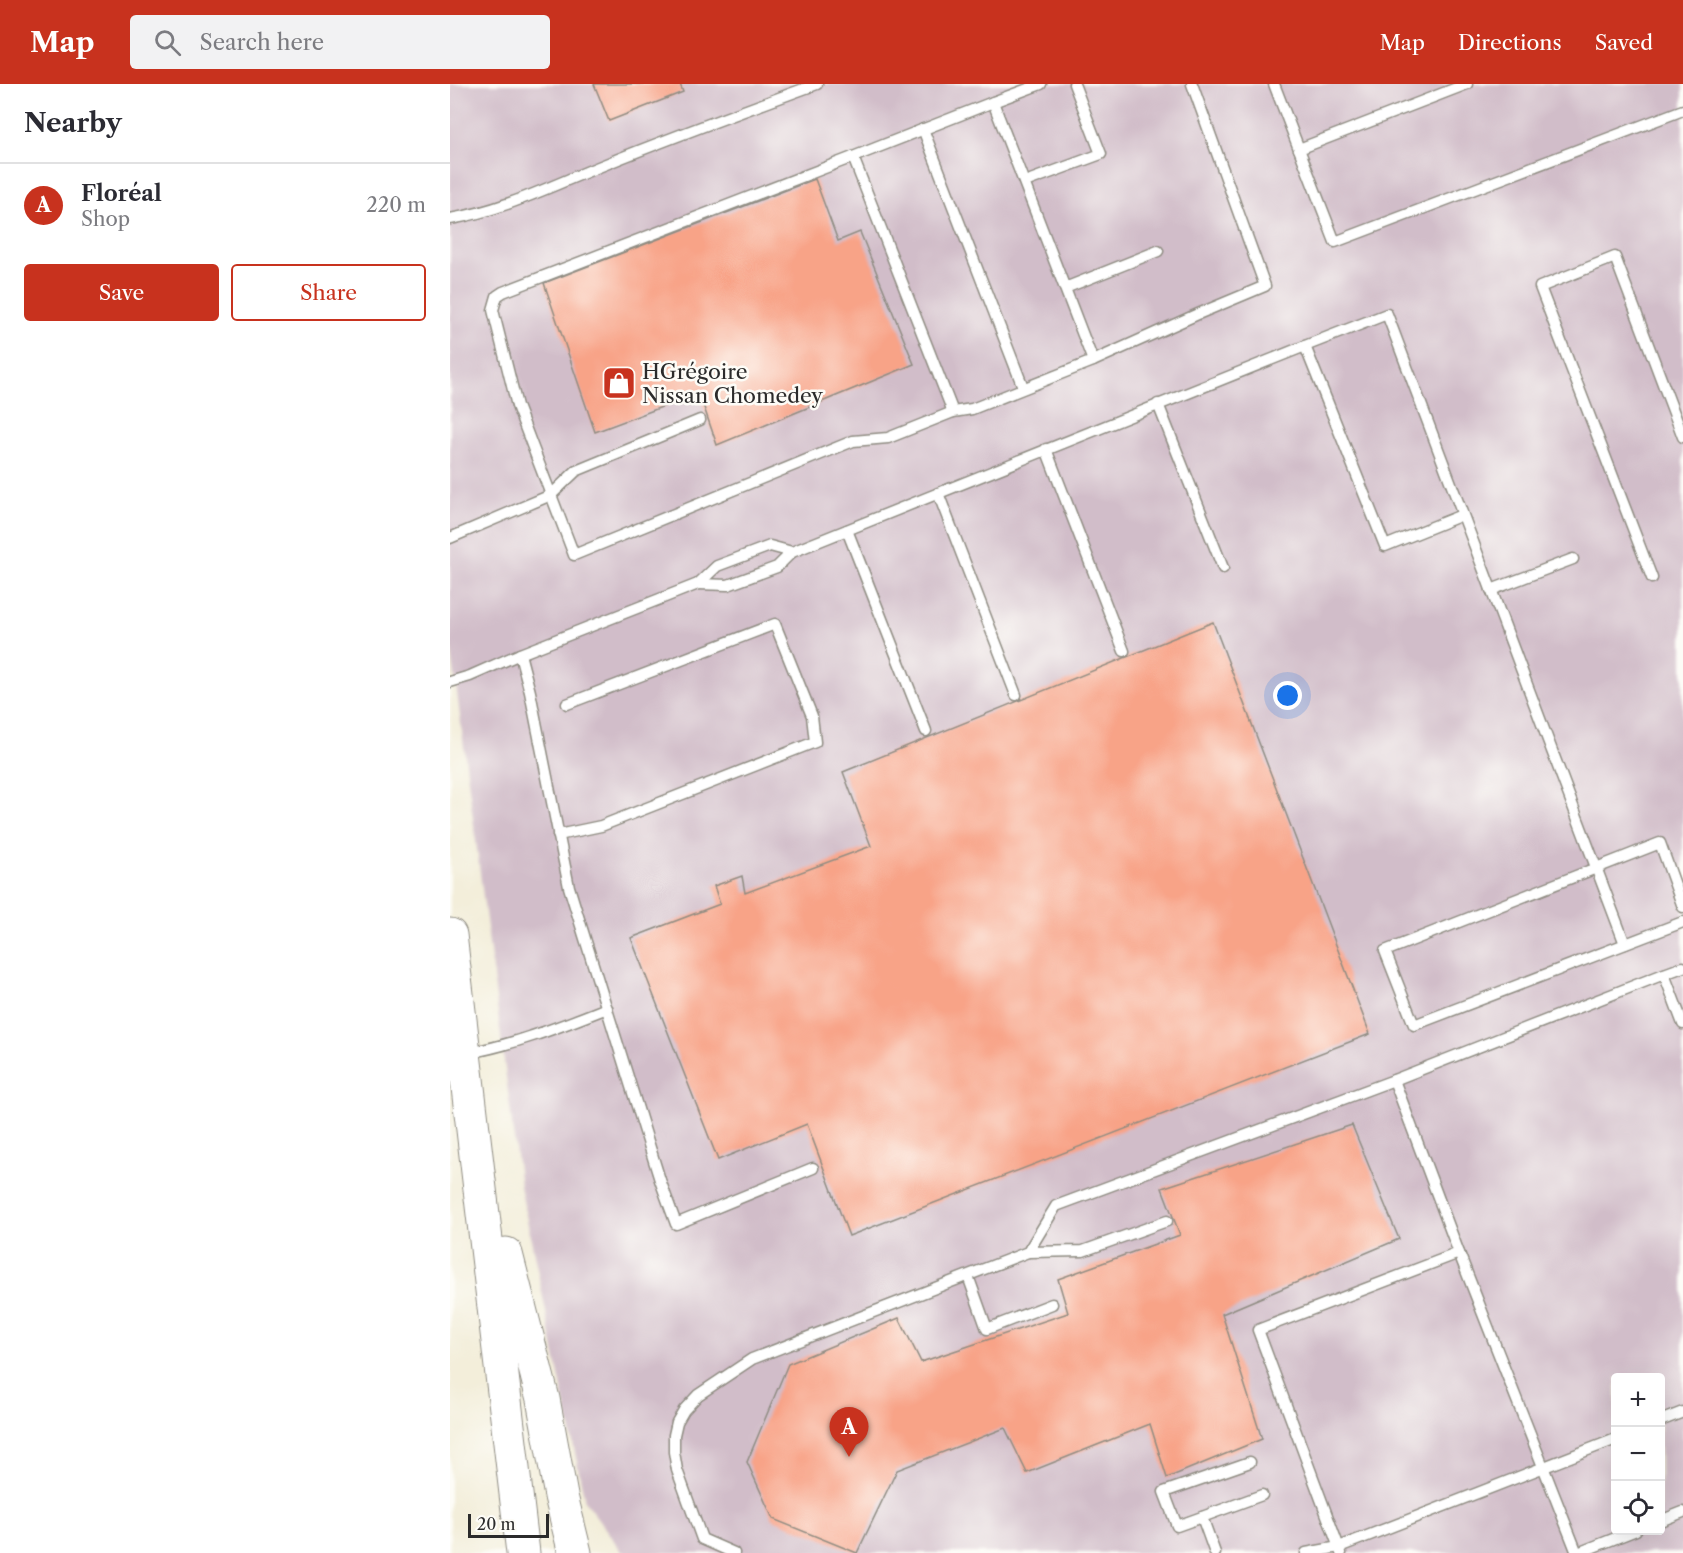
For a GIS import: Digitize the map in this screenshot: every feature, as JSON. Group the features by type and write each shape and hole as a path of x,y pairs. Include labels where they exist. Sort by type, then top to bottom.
{"main road":[{"path":"450,935 523,1553"},
{"path":"474,1128 543,1399 561,1496 575,1553"}],"lane":[{"path":"450,219 493,209 526,197 686,132 817,84"},
{"path":"1041,84 497,296 493,310 517,406 574,555 853,441 888,438 1093,361 1265,286 1192,84"},
{"path":"1025,182 1101,154 1074,84"},
{"path":"1274,84 1335,242 1683,110"},
{"path":"1299,149 1467,84"},
{"path":"993,102 1093,361"},
{"path":"923,129 1023,387"},
{"path":"854,157 953,412"},
{"path":"1065,288 1158,251"},
{"path":"1652,578 1540,287 1615,257 1683,437"},
{"path":"698,584 728,585 777,567 792,552 1387,314 1625,944"},
{"path":"1305,346 1385,546 1462,515"},
{"path":"1158,404 1223,568"},
{"path":"450,538 551,495 576,471 700,420"},
{"path":"1046,449 1124,651"},
{"path":"938,493 1016,695"},
{"path":"847,530 926,730"},
{"path":"450,682 698,584 717,566 770,546 792,552"},
{"path":"1491,590 1572,559"},
{"path":"558,835 601,826 815,742 812,716 775,624 567,704"},
{"path":"520,654 531,692 568,887 608,1008 660,1180 676,1224 813,1168"},
{"path":"1683,907 1660,843 1385,951 1414,1025 1683,922"},
{"path":"1028,1252 1056,1206 1394,1080 1683,967"},
{"path":"1665,974 1683,1024"},
{"path":"465,1053 528,1039 608,1008"},
{"path":"1394,1080 1459,1253 1577,1553 1623,1535"},
{"path":"734,1553 702,1539 676,1470 674,1435 677,1422 684,1410 698,1395 752,1359 1028,1252 1083,1251 1167,1221"},
{"path":"1340,1550 1258,1329 1459,1253"},
{"path":"968,1276 987,1329 1052,1304"},
{"path":"1665,1419 1683,1412"},
{"path":"1306,1553 1340,1550 1611,1441"},
{"path":"1250,1462 1164,1492 1177,1526 1262,1495"},
{"path":"1665,1519 1683,1512"},
{"path":"1202,1517 1215,1553"}],"shaded area":[{"path":"450,84 1683,84 1683,1553 623,1553 585,1501 520,1186 450,638"}],"building":[{"path":"594,84 680,84 683,92 609,121"},
{"path":"815,179 838,241 860,232 914,364 717,445 699,393 595,432 544,283"},
{"path":"1213,622 1370,1034 849,1236 807,1124 718,1160 631,938 720,904 714,886 742,876 745,893 871,846 843,772"},
{"path":"1352,1125 1399,1239 1222,1314 1262,1439 1167,1478 1150,1424 1027,1473 1005,1428 897,1470 857,1553 773,1519 747,1462 788,1364 899,1318 921,1362 1068,1313 1058,1279 1180,1235 1162,1188"}],"place":[{"name":"HGrégoire Nissan Chomedey","path":"619,383"},
{"name":"Floréal","path":"849,1457"}]}
